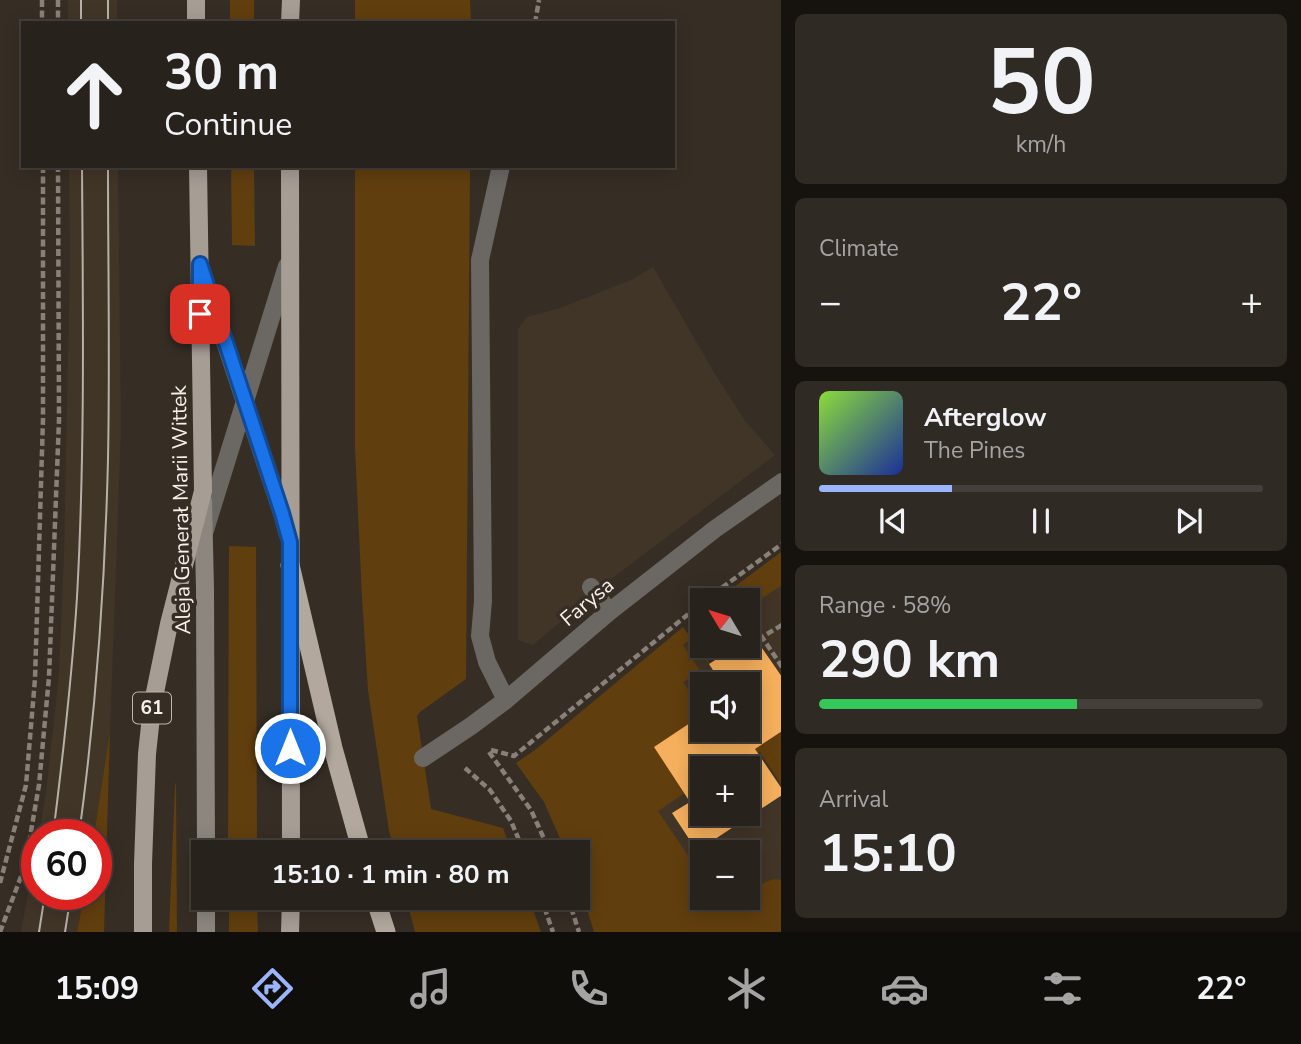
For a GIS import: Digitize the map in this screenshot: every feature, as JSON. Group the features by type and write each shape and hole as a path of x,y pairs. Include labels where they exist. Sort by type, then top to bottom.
{"highway":[{"path":"290,565 333,748 359,840"},
{"path":"379,910 386,932"}],"main road":[{"path":"196,0 196,21"},
{"path":"290,21 291,0"},
{"name":"Aleja Generał Marii Wittek","path":"198,168 206,840"},
{"path":"289,168 291,840"},
{"name":"61","path":"143,932 146,754 152,707 169,624 203,491"},
{"path":"206,910 206,932"},
{"path":"290,910 290,932"}],"lane":[{"path":"501,168 480,260 483,601 480,636 487,662 506,700"},
{"path":"204,532 289,256"},
{"path":"200,264 290,542"},
{"name":"Farysa","path":"423,758 506,700 609,612 715,529 781,482"},
{"path":"590,587 609,612"}],"path":[{"path":"42,0 42,21"},
{"path":"58,0 58,21"},
{"path":"535,21 539,0"},
{"path":"0,883 26,785 35,679 43,419 43,168"},
{"path":"1,932 24,866 39,785 49,677 59,420 58,168"},
{"path":"721,588 781,544"},
{"path":"545,840 531,810 487,748 514,756 690,612"},
{"path":"781,625 762,637 781,667"},
{"path":"462,765 490,790 511,821 519,840"},
{"path":"545,910 553,932"},
{"path":"572,910 579,932"}],"shaded area":[{"path":"68,0 117,0 117,21 68,21"},
{"path":"230,0 254,0 254,21 230,21"},
{"path":"355,0 470,0 471,21 355,21"},
{"path":"69,168 118,168 121,429 110,731 96,819 42,819 59,674 70,259"},
{"path":"231,168 254,168 255,246 232,245"},
{"path":"355,168 470,168 466,679 417,716 431,809 503,828 508,840 392,840 368,690 355,448"},
{"path":"653,267 745,421 775,455 610,580 533,645 518,640 518,329 527,317 560,308 631,280"},
{"path":"229,546 256,547 257,840 228,840"},
{"path":"781,552 781,586 760,600 760,588 733,588"},
{"path":"781,572 781,932 694,932 585,722 690,640 690,658 704,658 709,664 718,658 760,658 760,589"},
{"path":"683,627 690,640 683,645 701,672 690,672 690,678 683,682 690,693 690,742 760,742 760,726 781,712 781,784 760,752 754,756 690,756 690,790 658,811 690,859 690,910 760,910 760,885 777,879 781,880 781,932 594,932 587,910 590,910 590,840 561,840 544,802 516,763"},
{"path":"110,731 107,819 96,819"},
{"path":"176,782 177,932 169,932 175,786"},
{"path":"25,910 81,910 77,932 21,932"},
{"path":"81,910 105,910 104,932 77,932"},
{"path":"229,910 257,910 258,932 229,932"},
{"path":"409,910 533,910 541,932 415,932"}],"building":[{"path":"760,645 781,676 781,732 755,749 760,756 690,756 690,802 654,747 690,723 690,742 760,742 760,672 714,672 709,664 718,658 760,658"},
{"path":"760,756 781,788 781,796 760,809"},
{"path":"690,802 690,826 735,826 714,840 690,840 672,813"}],"tram line":[{"path":"81,0 81,21"},
{"path":"108,0 108,21"},
{"path":"55,819 70,686 80,543 83,381 82,168"},
{"path":"81,819 99,647 107,506 108,168"},
{"path":"39,932 42,910"},
{"path":"65,932 68,910"}],"route":[{"path":"200,314 200,264 290,542 290,748"}]}
